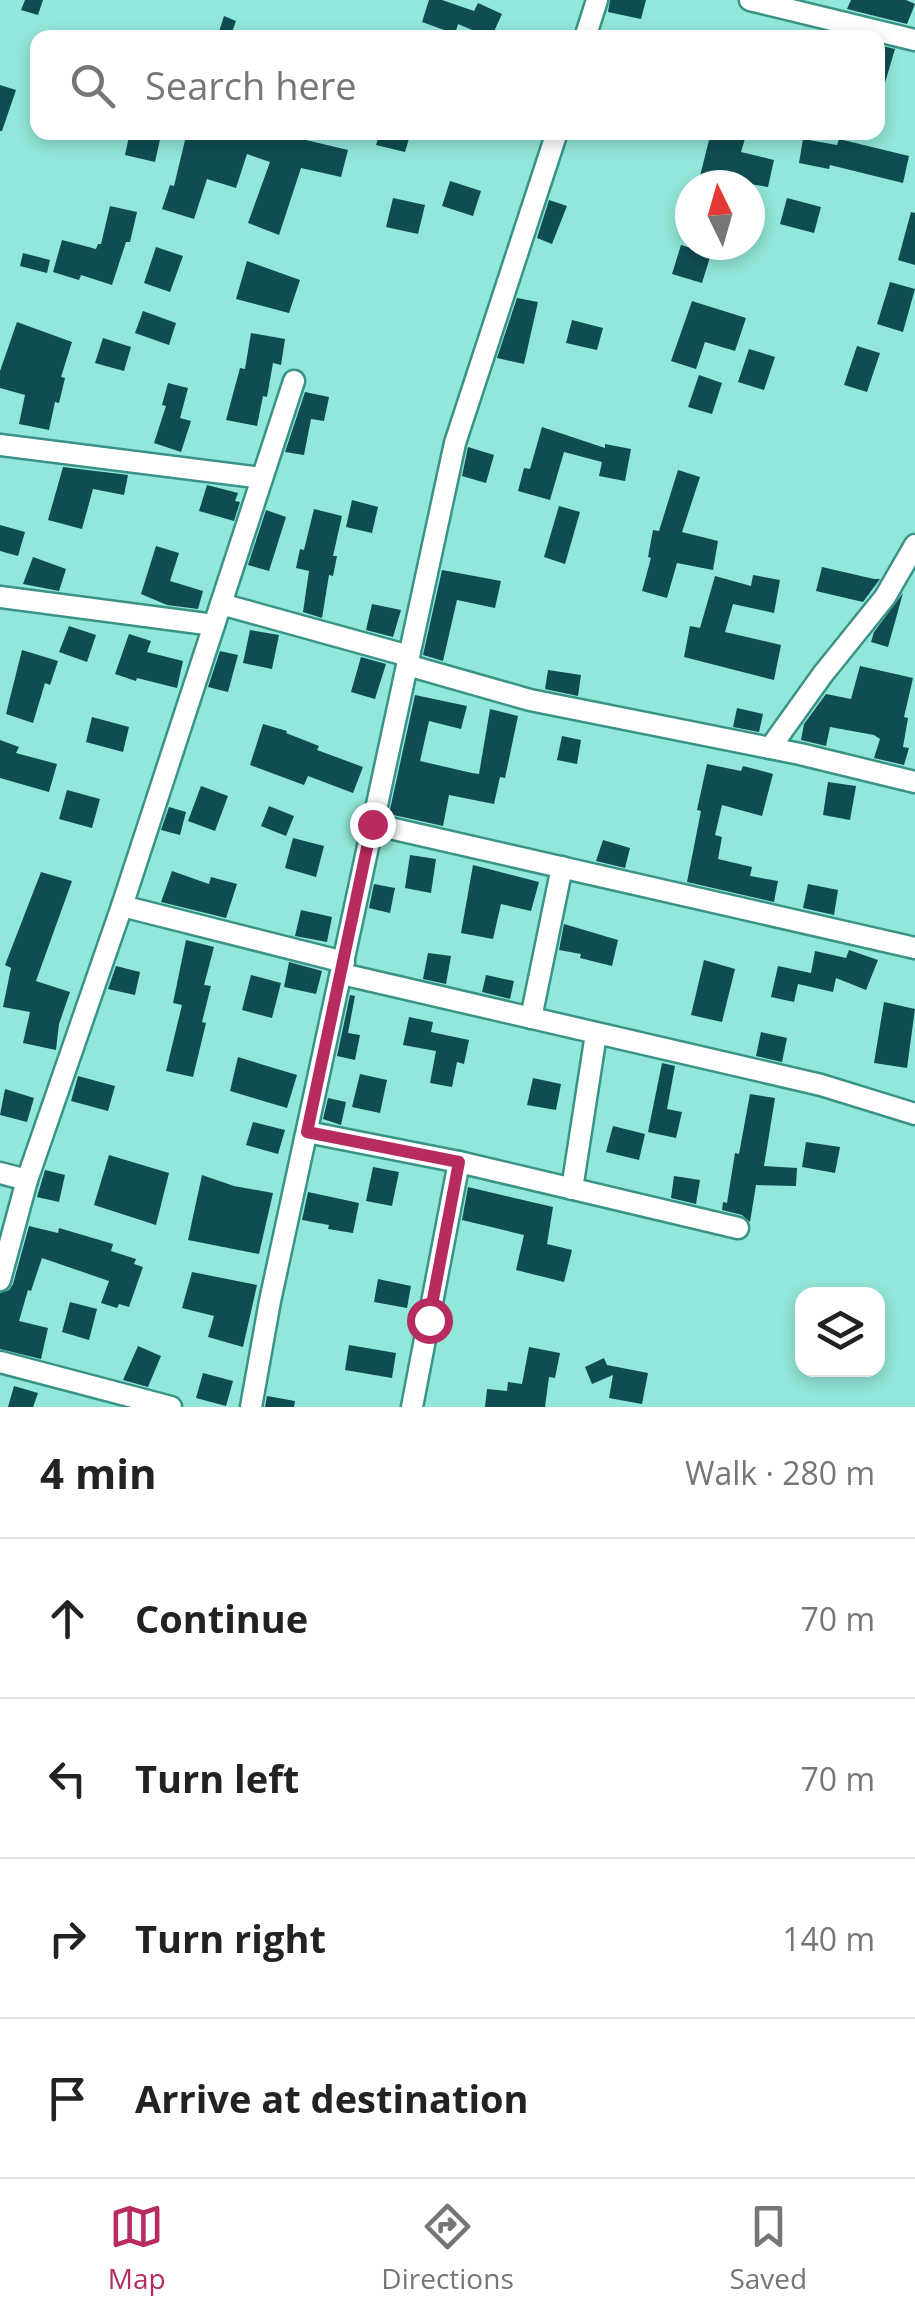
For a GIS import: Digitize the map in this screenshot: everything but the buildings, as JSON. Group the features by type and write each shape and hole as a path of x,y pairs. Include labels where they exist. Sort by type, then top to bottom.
{"street":[{"path":"588,30 596,0"},
{"path":"750,0 874,30"},
{"path":"885,33 915,40"},
{"path":"251,1407 270,1301 456,444 554,140"},
{"path":"0,1280 27,1180 122,906 294,381"},
{"path":"0,445 262,478"},
{"path":"770,748 886,596 915,544"},
{"path":"0,596 214,625"},
{"path":"221,604 530,700 770,748 915,782"},
{"path":"372,824 915,948"},
{"path":"531,1018 562,867"},
{"path":"122,906 531,1018 821,1085 915,1114"},
{"path":"572,1189 596,1034"},
{"path":"307,1132 459,1162 738,1228"},
{"path":"412,1407 459,1162"},
{"path":"0,1173 27,1180"},
{"path":"0,1362 171,1407"}],"route":[{"path":"372,824 307,1132 459,1162 429,1320"}]}
